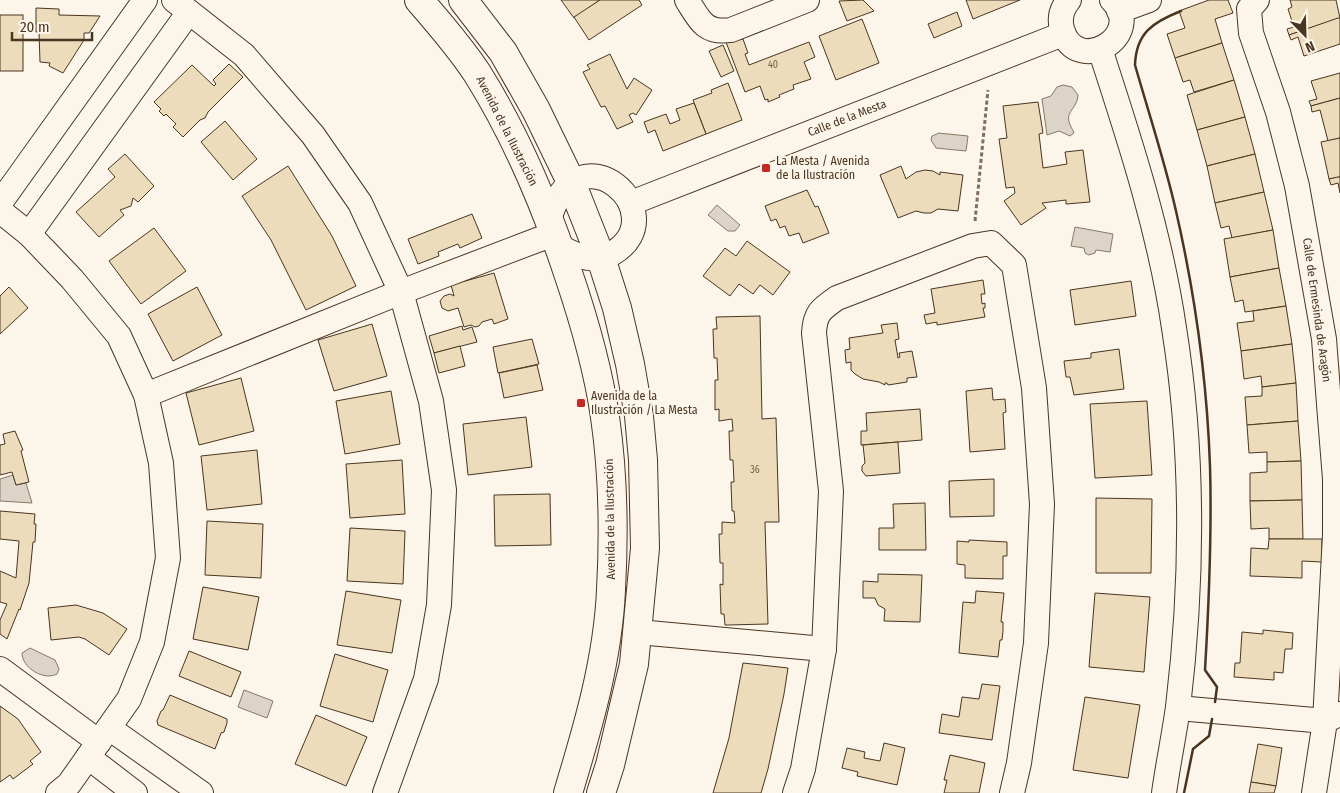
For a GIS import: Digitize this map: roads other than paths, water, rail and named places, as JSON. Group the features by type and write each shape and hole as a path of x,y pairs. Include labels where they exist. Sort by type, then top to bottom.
{"street":[{"path":"8,222 145,0"},
{"name":"Avenida de la Ilustración","path":"419,0 449,35 476,72 506,125 534,182 549,235 580,309 595,363 605,417 612,499 611,591 604,647 591,717 568,793"},
{"path":"463,0 503,52 536,110 571,182 601,258 617,308 630,364 639,416 643,460 644,548 634,664 610,765 601,793"},
{"path":"687,0 703,24 710,29 723,31 807,0"},
{"path":"1069,0 1064,6 1061,16 1060,24 1063,34 1077,48 1088,51 1100,49 1110,44 1117,35 1120,24 1115,6 1148,0"},
{"name":"Calle de Ermesinda de Aragón","path":"1257,0 1249,9 1251,33 1278,112 1297,186 1324,339 1335,479 1336,535 1332,717 1314,793"},
{"path":"8,222 181,6 244,55 313,135 360,203 401,292 431,402 444,490 439,605 426,679 385,793"},
{"name":"Calle de la Mesta","path":"631,203 1063,34"},
{"path":"1100,49 1132,146 1156,235 1174,327 1185,406 1189,506 1186,612 1178,708 1164,793"},
{"path":"584,177 599,177 613,182 624,191 631,203 634,214 633,226 629,237 617,250 601,258 590,259 579,256 549,235 554,205 560,192 571,182 584,177"},
{"path":"8,222 72,279 119,336 146,395 161,463 168,558 152,642 129,699 69,784 58,793"},
{"path":"146,395 401,292 549,235"},
{"path":"795,793 803,768 824,650 831,491 814,333 815,321 820,312 837,298 973,246 991,243 1014,264 1034,388 1042,504 1036,643 1019,763 1012,793"},
{"path":"638,632 824,650"},
{"path":"0,668 99,743 202,793"},
{"path":"1178,708 1332,717"},
{"path":"99,743 135,793"}],"place":[{"name":"La Mesta / Avenida de la Ilustración","path":"766,168"},
{"name":"Avenida de la Ilustración / La Mesta","path":"581,403"}]}
